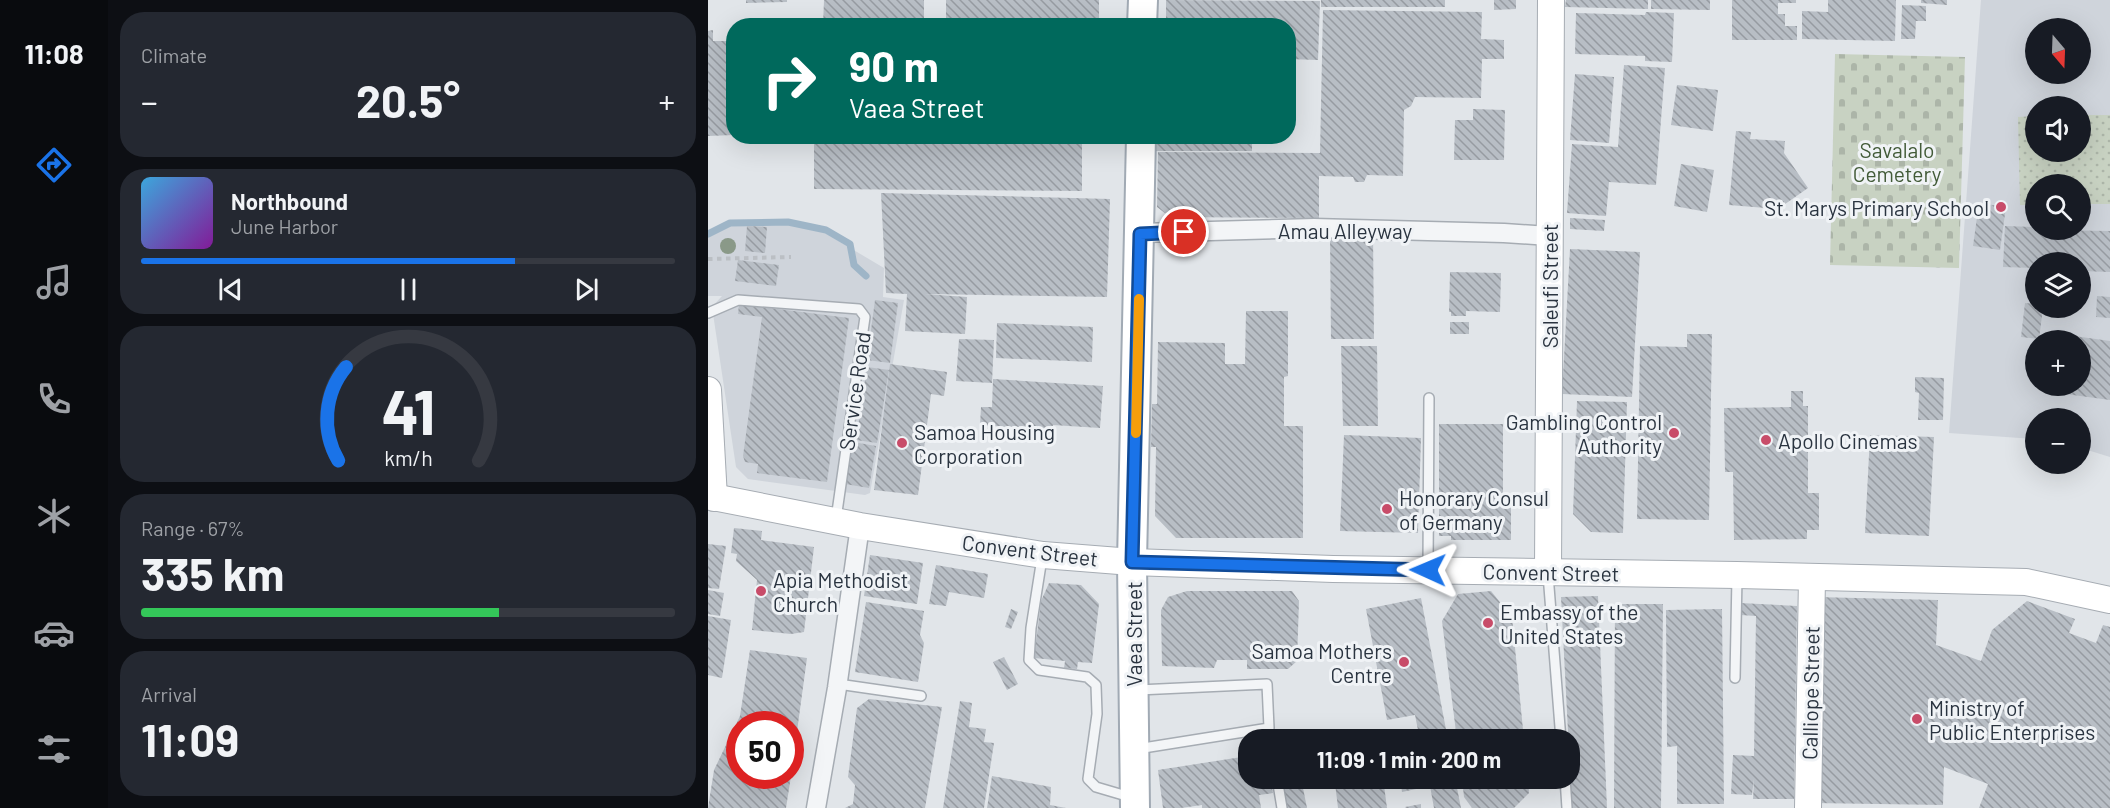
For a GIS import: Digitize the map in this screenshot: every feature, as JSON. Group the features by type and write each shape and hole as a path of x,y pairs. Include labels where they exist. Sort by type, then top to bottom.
{"main road":[{"path":"1142,18 1143,0"},
{"name":"Saleufi Street","path":"1548,572 1551,0"},
{"name":"Vaea Street","path":"1135,803 1132,562 1141,144"},
{"path":"708,390 711,497"},
{"name":"Convent Street","path":"711,497 860,526 1042,555 1132,562 2026,582 2110,600"},
{"name":"Calliope Street","path":"1808,808 1812,578"}],"street":[{"name":"Amau Alleyway","path":"1140,234 1314,228 1549,236"},
{"path":"816,808 838,684 860,526"}],"lane":[{"name":"Service Road","path":"708,313 738,300 859,309 865,317 835,521"},
{"path":"1428,570 1429,398"},
{"path":"1042,555 1032,619 1029,660 1039,670 1087,677 1096,686 1097,714 1088,778 1096,787 1135,803"},
{"path":"1548,572 1561,729"},
{"path":"1736,678 1737,575"},
{"path":"838,684 921,696"},
{"path":"1133,691 1267,684 1269,728 1134,749"},
{"path":"1279,789 1282,808"},
{"path":"1565,789 1567,808"}],"path":[{"path":"708,259 791,257"}],"shaded area":[{"name":"St. Marys Primary School","path":"1981,0 2110,0 2110,457 2091,451 2091,408 2025,408 2025,438 1949,433"},
{"path":"730,224 787,224 825,233 884,268 883,297 904,300 870,493 865,495 748,479 736,467 712,307 722,296 708,296 708,236"}],"green space":[{"name":"Savalalo Cemetery","path":"1835,54 1965,57 1959,268 1830,265"},
{"path":"2091,115 2110,115 2110,204 2091,204 2091,174 2025,174 2025,205 2020,205 2018,117 2025,117 2025,162 2091,162"}],"building":[{"path":"746,0 787,0 787,2 746,3"},
{"path":"824,0 924,0 924,18 823,18"},
{"path":"946,0 1099,0 1099,18 946,18"},
{"path":"1166,0 1320,1 1318,60 1296,59 1296,18 1166,18"},
{"path":"1321,0 1445,0 1445,7 1321,7"},
{"path":"1494,0 1516,0 1516,9 1494,10"},
{"path":"1566,0 1648,0 1648,9 1565,7"},
{"path":"1651,0 1710,0 1710,10 1651,9"},
{"path":"1732,0 1796,0 1796,3 1778,3 1778,14 1785,14 1785,26 1797,26 1797,40 1732,40"},
{"path":"1828,0 1896,0 1895,41 1802,39 1802,11 1828,12"},
{"path":"1921,0 1947,0 1947,5 1921,3"},
{"path":"1902,5 1926,6 1926,21 1916,21 1915,39 1901,39"},
{"path":"1323,10 1482,12 1481,39 1504,40 1504,59 1482,59 1481,98 1415,97 1411,106 1404,110 1403,176 1367,175 1364,182 1355,182 1353,177 1319,176 1319,218 1170,217 1157,207 1158,152 1320,153"},
{"path":"1646,12 1674,13 1672,62 1645,61 1645,56 1575,54 1576,13 1645,15"},
{"path":"713,30 713,41 726,41 726,135 708,136 708,31"},
{"path":"1624,65 1665,68 1656,185 1609,182 1606,216 1567,213 1572,144 1618,147"},
{"path":"1575,74 1614,77 1609,143 1570,140"},
{"path":"1677,85 1718,90 1713,131 1671,125"},
{"path":"1473,109 1505,110 1504,160 1454,160 1455,120 1473,120"},
{"path":"1736,131 1751,132 1750,139 1785,141 1784,153 1808,188 1778,209 1729,205"},
{"path":"814,144 1082,144 1082,191 814,189"},
{"path":"1154,144 1252,144 1252,151 1154,151"},
{"path":"1681,164 1714,170 1707,212 1674,206"},
{"path":"881,193 1110,199 1107,297 925,294 967,297 965,334 905,331 907,294 886,293"},
{"path":"1979,203 2006,207 2000,250 1973,246"},
{"path":"1570,218 1605,220 1604,231 1570,229"},
{"path":"747,226 767,227 765,253 745,251"},
{"path":"2005,226 2025,227 2025,240 2091,240 2091,231 2110,231 2110,272 2091,271 2091,252 2025,252 2025,268 2003,267"},
{"path":"1330,233 1373,233 1374,339 1331,339"},
{"path":"1570,249 1640,252 1632,397 1562,394"},
{"path":"738,260 779,265 776,286 735,281"},
{"path":"1450,272 1501,273 1500,312 1466,311 1466,316 1451,316 1449,312"},
{"path":"2097,296 2110,297 2110,318 2096,317"},
{"path":"875,300 898,303 890,363 867,360"},
{"path":"2025,303 2025,318 2042,318 2040,330 2025,330 2025,337 2021,337"},
{"path":"739,304 849,318 827,482 757,473 758,464 745,462 743,456 762,317 738,314"},
{"path":"1246,311 1288,311 1288,376 1284,377 1284,426 1303,426 1303,538 1176,538 1155,516 1156,447 1151,447 1152,404 1157,404 1158,342 1225,343 1225,364 1245,364"},
{"path":"1450,322 1469,322 1469,334 1450,334"},
{"path":"997,323 1093,327 1092,362 996,358"},
{"name":"Gambling Control Authority","path":"1687,334 1712,334 1709,520 1637,519 1640,346 1687,347"},
{"path":"2091,338 2110,341 2110,400 2080,396 2091,396"},
{"path":"959,339 994,340 992,383 956,381"},
{"path":"1341,346 1377,346 1378,426 1343,426"},
{"name":"Samoa Housing Corporation","path":"890,364 947,372 944,396 931,394 918,495 874,490"},
{"path":"867,367 889,370 877,443 856,440"},
{"path":"1915,377 1944,378 1943,420 1918,420 1919,393 1915,392"},
{"path":"993,379 1103,386 1100,428 1053,425 1052,430 980,425 981,407 992,407"},
{"name":"Apollo Cinemas","path":"1791,391 1803,391 1803,406 1808,406 1808,493 1819,493 1819,530 1807,530 1807,539 1734,540 1733,472 1725,472 1724,408 1791,407"},
{"path":"1577,401 1627,402 1623,533 1591,532 1573,514"},
{"path":"1439,424 1503,424 1503,502 1511,502 1511,540 1451,540 1451,536 1439,536"},
{"path":"1344,435 1421,438 1418,533 1340,531"},
{"path":"1870,435 1934,437 1929,536 1865,533"},
{"path":"853,442 876,446 869,488 845,484"},
{"path":"734,528 762,531 761,540 814,547 804,632 791,634 752,630 757,580 736,561 737,554 731,553"},
{"path":"708,544 726,546 719,589 708,588"},
{"path":"870,555 923,563 917,604 864,596"},
{"path":"936,565 988,574 984,598 949,592 946,606 929,604"},
{"path":"1049,583 1081,585 1099,604 1092,663 1078,662 1077,669 1064,668 1065,661 1034,658 1041,601"},
{"path":"708,590 724,593 720,616 708,614"},
{"path":"1187,591 1292,591 1299,601 1297,661 1288,669 1247,669 1247,660 1217,660 1214,668 1162,666 1161,610 1168,597"},
{"path":"1491,591 1512,617 1523,729 1456,729 1442,621 1458,594"},
{"path":"1598,596 1607,808 1572,808 1571,789 1580,789 1580,729 1568,729 1561,597"},
{"path":"1816,597 1938,600 1936,645 1981,661 1992,630 2027,601 2075,619 2069,633 2096,643 2103,625 2110,627 2110,808 1979,808 1988,784 1944,767 1943,805 1812,803"},
{"name":"Samoa Mothers Centre","path":"1421,598 1446,729 1418,729 1415,715 1387,720 1366,609"},
{"path":"866,602 924,611 920,635 924,643 918,682 855,672"},
{"path":"1740,603 1797,606 1794,799 1753,799 1754,779 1752,795 1731,794 1733,755 1754,756 1756,616 1740,615"},
{"path":"1615,604 1663,604 1661,808 1614,808"},
{"path":"1011,609 1018,612 1011,629 1005,627"},
{"path":"1722,609 1724,804 1677,804 1677,746 1667,747 1666,610"},
{"path":"708,616 731,620 722,678 708,675"},
{"path":"750,650 807,658 800,711 741,711"},
{"path":"1004,657 1018,684 1007,690 993,662"},
{"path":"869,699 942,707 925,808 845,808 853,804 855,785 848,777 857,708"},
{"path":"960,701 972,703 969,727 986,729 984,742 994,743 984,808 943,808"},
{"path":"726,745 726,789 789,789 786,808 708,808 714,770"},
{"path":"1238,758 1238,789 1272,789 1273,793 1259,795 1261,808 1202,808 1202,805 1163,808 1158,770"},
{"path":"992,776 1051,787 1050,805 1066,808 987,808"},
{"path":"1283,789 1303,789 1307,808 1286,808"},
{"path":"1336,789 1384,789 1387,808 1338,808"},
{"path":"1431,789 1457,789 1461,808 1434,808"},
{"path":"1463,789 1529,789 1529,793 1514,808 1472,808 1464,797"},
{"path":"1421,804 1421,808 1405,807"}],"waterway":[{"path":"708,234 730,223 788,222 826,230 850,244 854,265 866,276"}],"slow traffic":[{"path":"1136,433 1139,299"}],"place":[{"name":"St. Marys Primary School","path":"2001,207"},
{"name":"Gambling Control Authority","path":"1674,433"},
{"name":"Apollo Cinemas","path":"1766,440"},
{"name":"Samoa Housing Corporation","path":"902,443"},
{"name":"Honorary Consul of Germany","path":"1387,509"},
{"name":"Apia Methodist Church","path":"761,591"},
{"name":"Embassy of the United States","path":"1488,623"},
{"name":"Samoa Mothers Centre","path":"1404,662"},
{"name":"Ministry of Public Enterprises","path":"1917,719"}],"route":[{"path":"1184,232 1140,234 1132,562 1428,570"}]}
